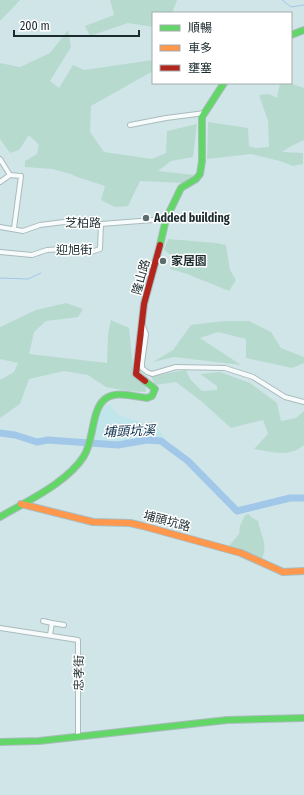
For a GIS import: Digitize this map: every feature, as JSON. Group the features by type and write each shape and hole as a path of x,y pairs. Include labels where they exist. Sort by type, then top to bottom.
{"street":[{"path":"292,35 304,30"},
{"name":"隆山路","path":"21,504 68,474 84,457 92,438 101,402 106,398 116,395 147,398 154,394 155,389 136,374 144,304 155,267 166,219 181,188 196,179 200,174 202,161 202,117 223,84"},
{"path":"130,125 166,118 205,113"},
{"path":"0,159 10,175"},
{"path":"0,182 10,175 21,176 14,228"},
{"name":"芝柏路","path":"0,227 23,230 40,225 64,222 101,224 166,219"},
{"name":"迎旭街","path":"0,252 32,255 47,250 62,249 91,252 100,249 101,224"},
{"path":"142,325 146,334 142,368 147,372 152,374 176,367 225,368 253,377 285,397 304,402"},
{"path":"0,517 21,504"},
{"name":"埔頭坑路","path":"21,504 93,522 143,526 241,553 283,572 304,571"},
{"path":"43,622 64,625"},
{"path":"50,635 52,623"},
{"name":"忠孝街","path":"0,628 78,640 78,737"},
{"path":"0,742 38,741 227,720 304,718"}],"shaded area":[{"path":"110,404 118,415 135,420 159,431 167,440 165,442 160,439 150,439 124,443 93,441 100,414 106,405"}],"green space":[{"path":"0,0 20,0 0,21"},
{"path":"110,0 177,0 172,12 152,12 152,27 128,23 90,36 85,26 114,15"},
{"path":"68,30 71,47 50,81 59,88 73,65 84,70 152,60 152,72 91,106 90,132 104,152 152,159 166,153 167,131 197,124 193,157 171,161 158,171 195,175 183,183 140,181 128,206 115,207 101,200 105,186 52,169 25,167 25,161 37,154 39,145 29,135 19,150 10,153 0,139 0,63 20,67 50,53"},
{"path":"280,84 292,84 304,88 304,140 282,152 303,153 303,164 293,166 280,161 251,154 207,159 208,122 248,128 249,146 255,148 269,147 268,121 259,95 269,94 277,98"},
{"path":"168,239 226,245 230,270 236,280 229,291 187,274 170,269 174,257 164,250"},
{"path":"66,303 83,309 78,317 46,321 34,332 29,354 107,363 108,334 111,320 129,328 134,377 145,385 146,392 127,391 106,387 88,375 64,371 29,379 20,404 0,418 0,380 14,372 18,363 0,359 0,327 36,310"},
{"path":"224,321 249,321 271,332 281,348 304,357 304,363 292,368 246,358 246,339 218,332 200,338 241,365 174,357 153,362 173,350 191,325"},
{"path":"186,370 190,379 202,391 217,390 217,386 200,374 220,372 250,383 277,403 281,421 296,418 304,411 304,445 292,452 286,453 254,449 268,434 263,420 231,428 201,401 176,382 155,385 151,376"},
{"path":"249,514 258,521 264,541 264,550 261,561 228,547 239,534 240,526 245,515"}],"waterway":[{"path":"282,0 291,7 304,5"},
{"path":"0,278 28,279 41,273"},
{"name":"埔頭坑溪","path":"0,433 15,435 37,442 48,440 118,445 147,440 161,441 188,461 237,511 290,498 304,498"}],"traffic: fast":[{"path":"292,35 304,30"},
{"path":"160,245 166,219 181,188 196,179 200,174 202,161 202,117 223,84"},
{"path":"0,517 46,491 68,475 77,466 87,450 97,410 100,404 109,396 120,394 147,398 152,396 155,389 145,381"},
{"path":"0,742 39,741 227,720 304,718"}],"traffic: slow":[{"path":"21,504 93,522 130,523 143,526 241,553 283,572 304,571"}],"traffic: jam":[{"path":"145,381 136,374 144,304 160,245"}],"place":[{"name":"Added building","path":"146,218"},
{"name":"家居園","path":"163,261"}]}
